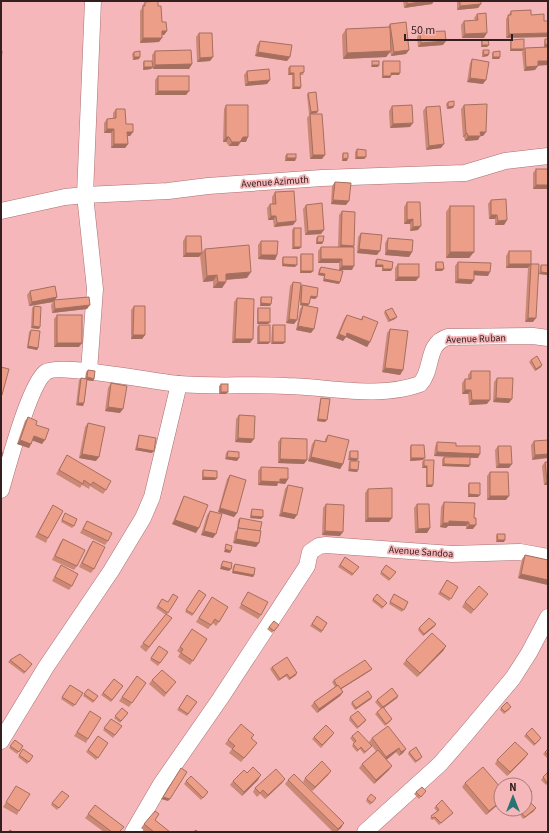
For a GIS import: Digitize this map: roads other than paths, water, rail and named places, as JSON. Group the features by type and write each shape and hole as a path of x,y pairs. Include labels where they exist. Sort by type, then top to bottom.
{"street":[{"path":"89,371 95,289 85,195 93,1"},
{"name":"Avenue Azimuth","path":"1,211 65,197 85,195 168,191 208,186 322,178 465,173 518,159 548,156"},
{"name":"Avenue Ruban","path":"179,384 287,386 363,391 391,389 420,384 423,380 433,348 441,338 548,338"},
{"path":"1,490 19,428 31,397 42,376 46,372 54,370 89,371 179,384 152,497 142,518 111,571 46,667 1,741"},
{"name":"Avenue Sandoa","path":"133,832 161,784 220,699 308,566 310,552 319,546 326,545 452,554 520,552 548,557"},
{"path":"365,832 440,764 466,734 513,678 529,653 548,617"}]}
